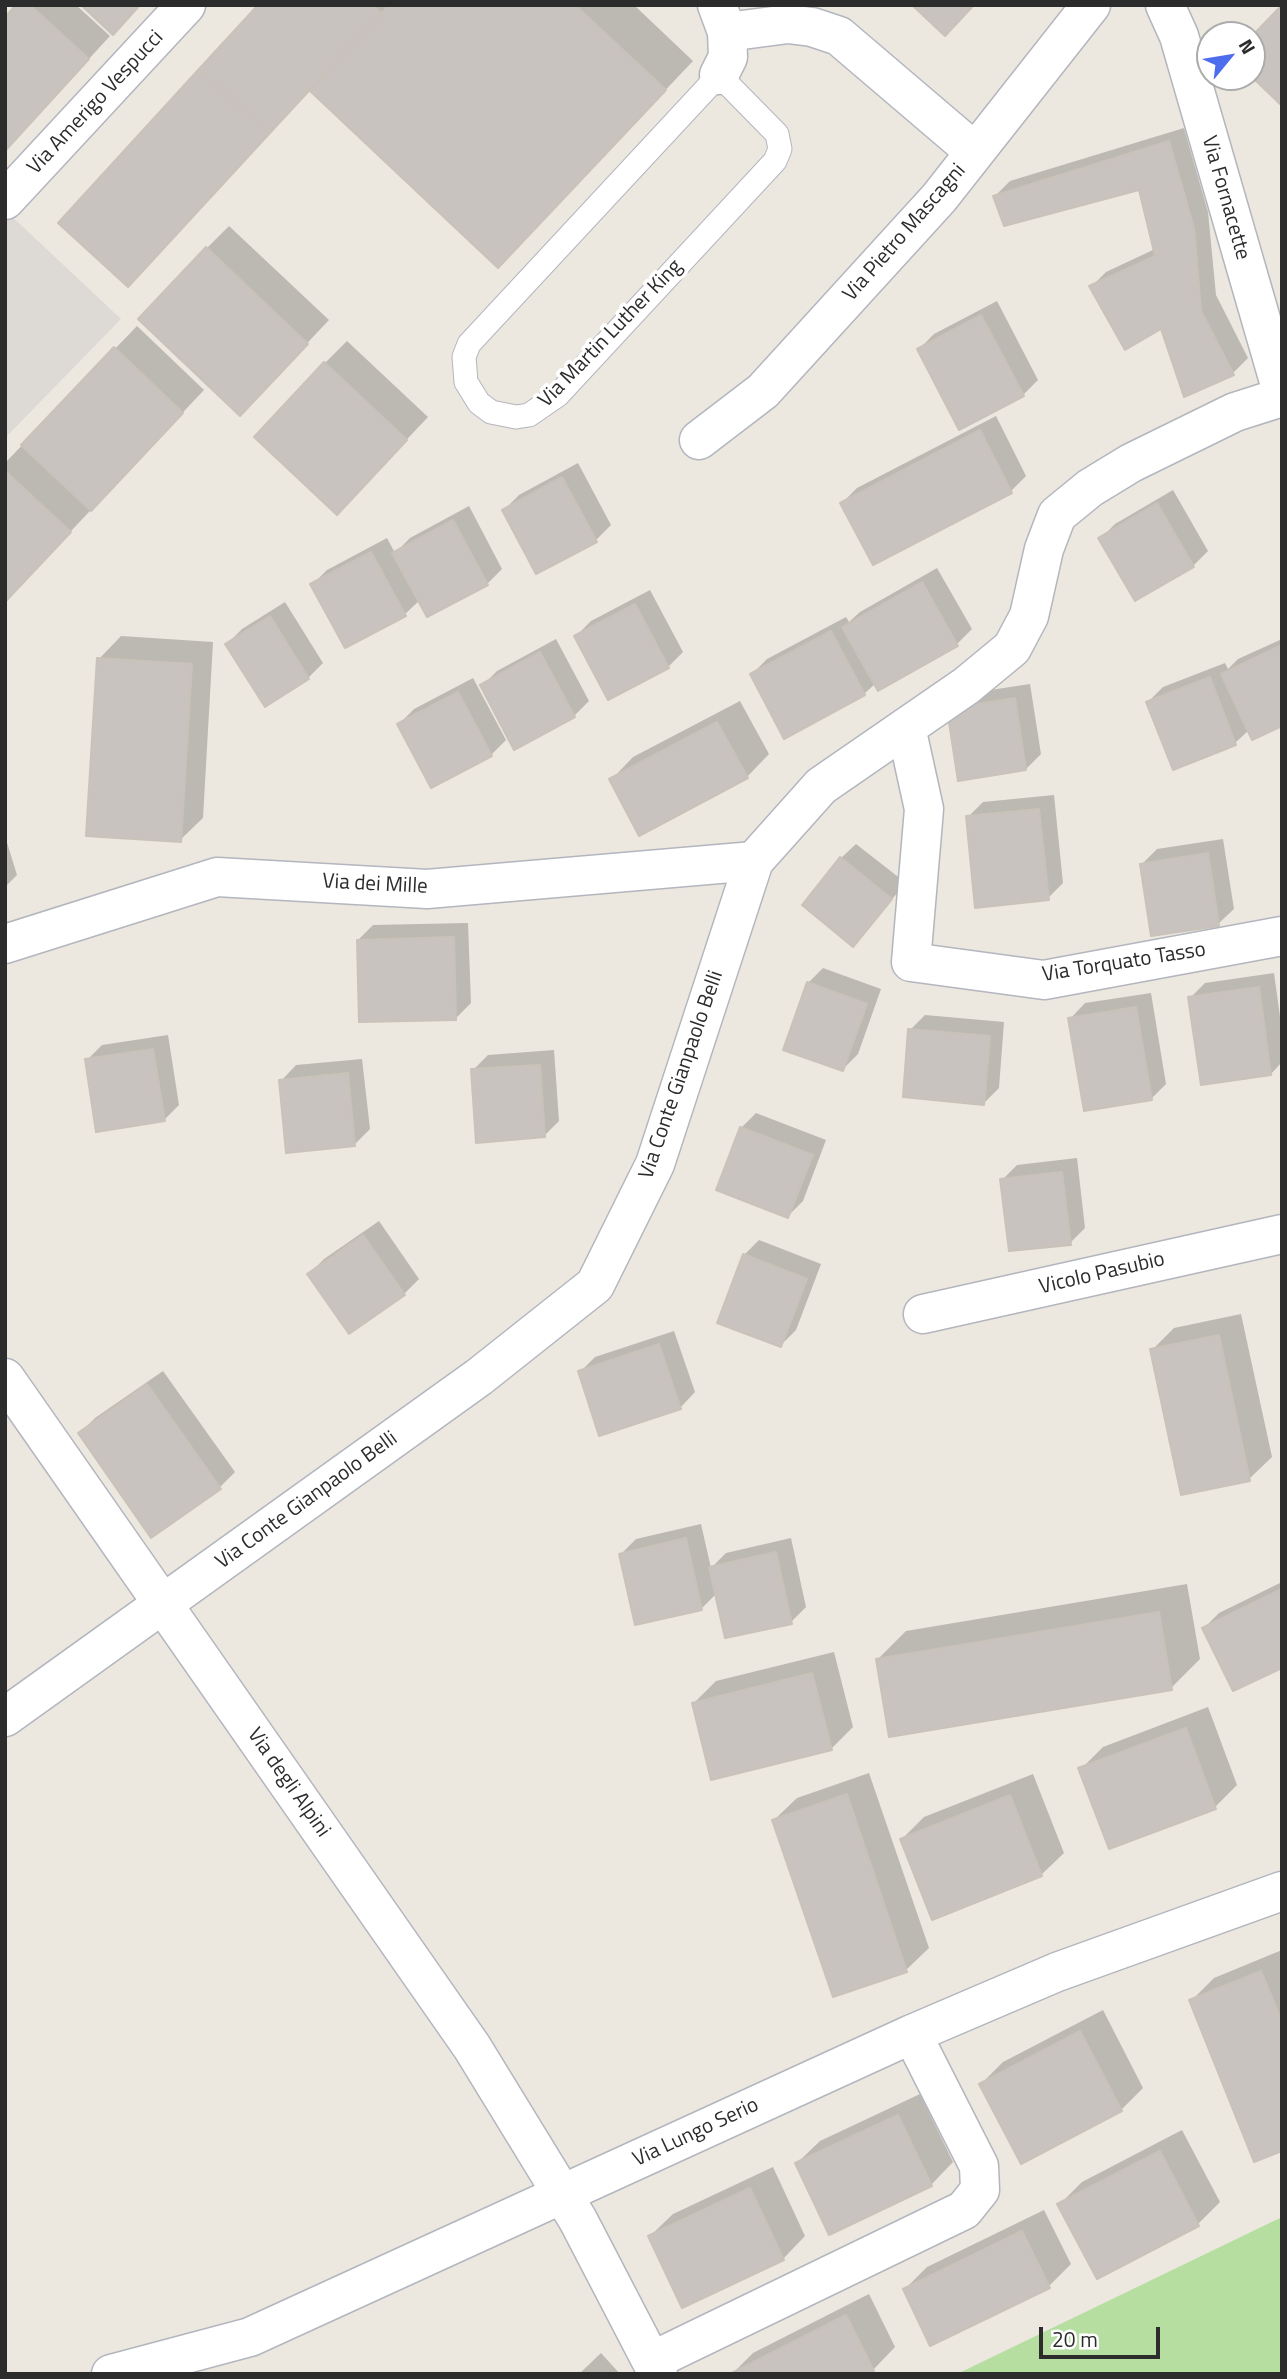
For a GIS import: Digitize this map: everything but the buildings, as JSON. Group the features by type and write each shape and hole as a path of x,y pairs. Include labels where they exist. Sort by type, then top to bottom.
{"street":[{"name":"Via Amerigo Vespucci","path":"5,200 186,5"},
{"name":"Via Pietro Mascagni","path":"699,440 763,391 939,198 1091,5"},
{"name":"Via Fornacette","path":"1165,5 1179,36 1280,387"},
{"path":"722,19 812,27 839,36 975,152"},
{"name":"Via Martin Luther King","path":"719,75 728,57 722,19"},
{"name":"Via Conte Gianpaolo Belli","path":"5,1717 479,1377 595,1285 655,1164 754,861 821,786 966,686 1012,648 1029,615 1044,549 1057,515 1090,488 1131,463 1280,387"},
{"name":"Via Torquato Tasso","path":"906,727 924,809 911,962 1044,980 1282,936"},
{"name":"Via dei Mille","path":"5,944 217,877 427,889 754,861"},
{"name":"Vicolo Pasubio","path":"923,1314 1282,1234"},
{"name":"Via degli Alpini","path":"5,1378 465,2035 563,2194 655,2367"},
{"name":"Via Lungo Serio","path":"111,2374 250,2337 912,2034 1057,1972 1282,1891"},
{"path":"655,2367 964,2210 980,2190 979,2166 912,2034"}],"lane":[{"name":"Via Martin Luther King","path":"719,75 777,134 780,149 775,161 558,395 529,415 516,417 491,412 479,403 466,382 464,358 469,344 719,75"}],"green space":[{"path":"1282,2217 1282,2374 957,2374"}],"shaded area":[{"path":"5,210 121,319 5,438"}]}
